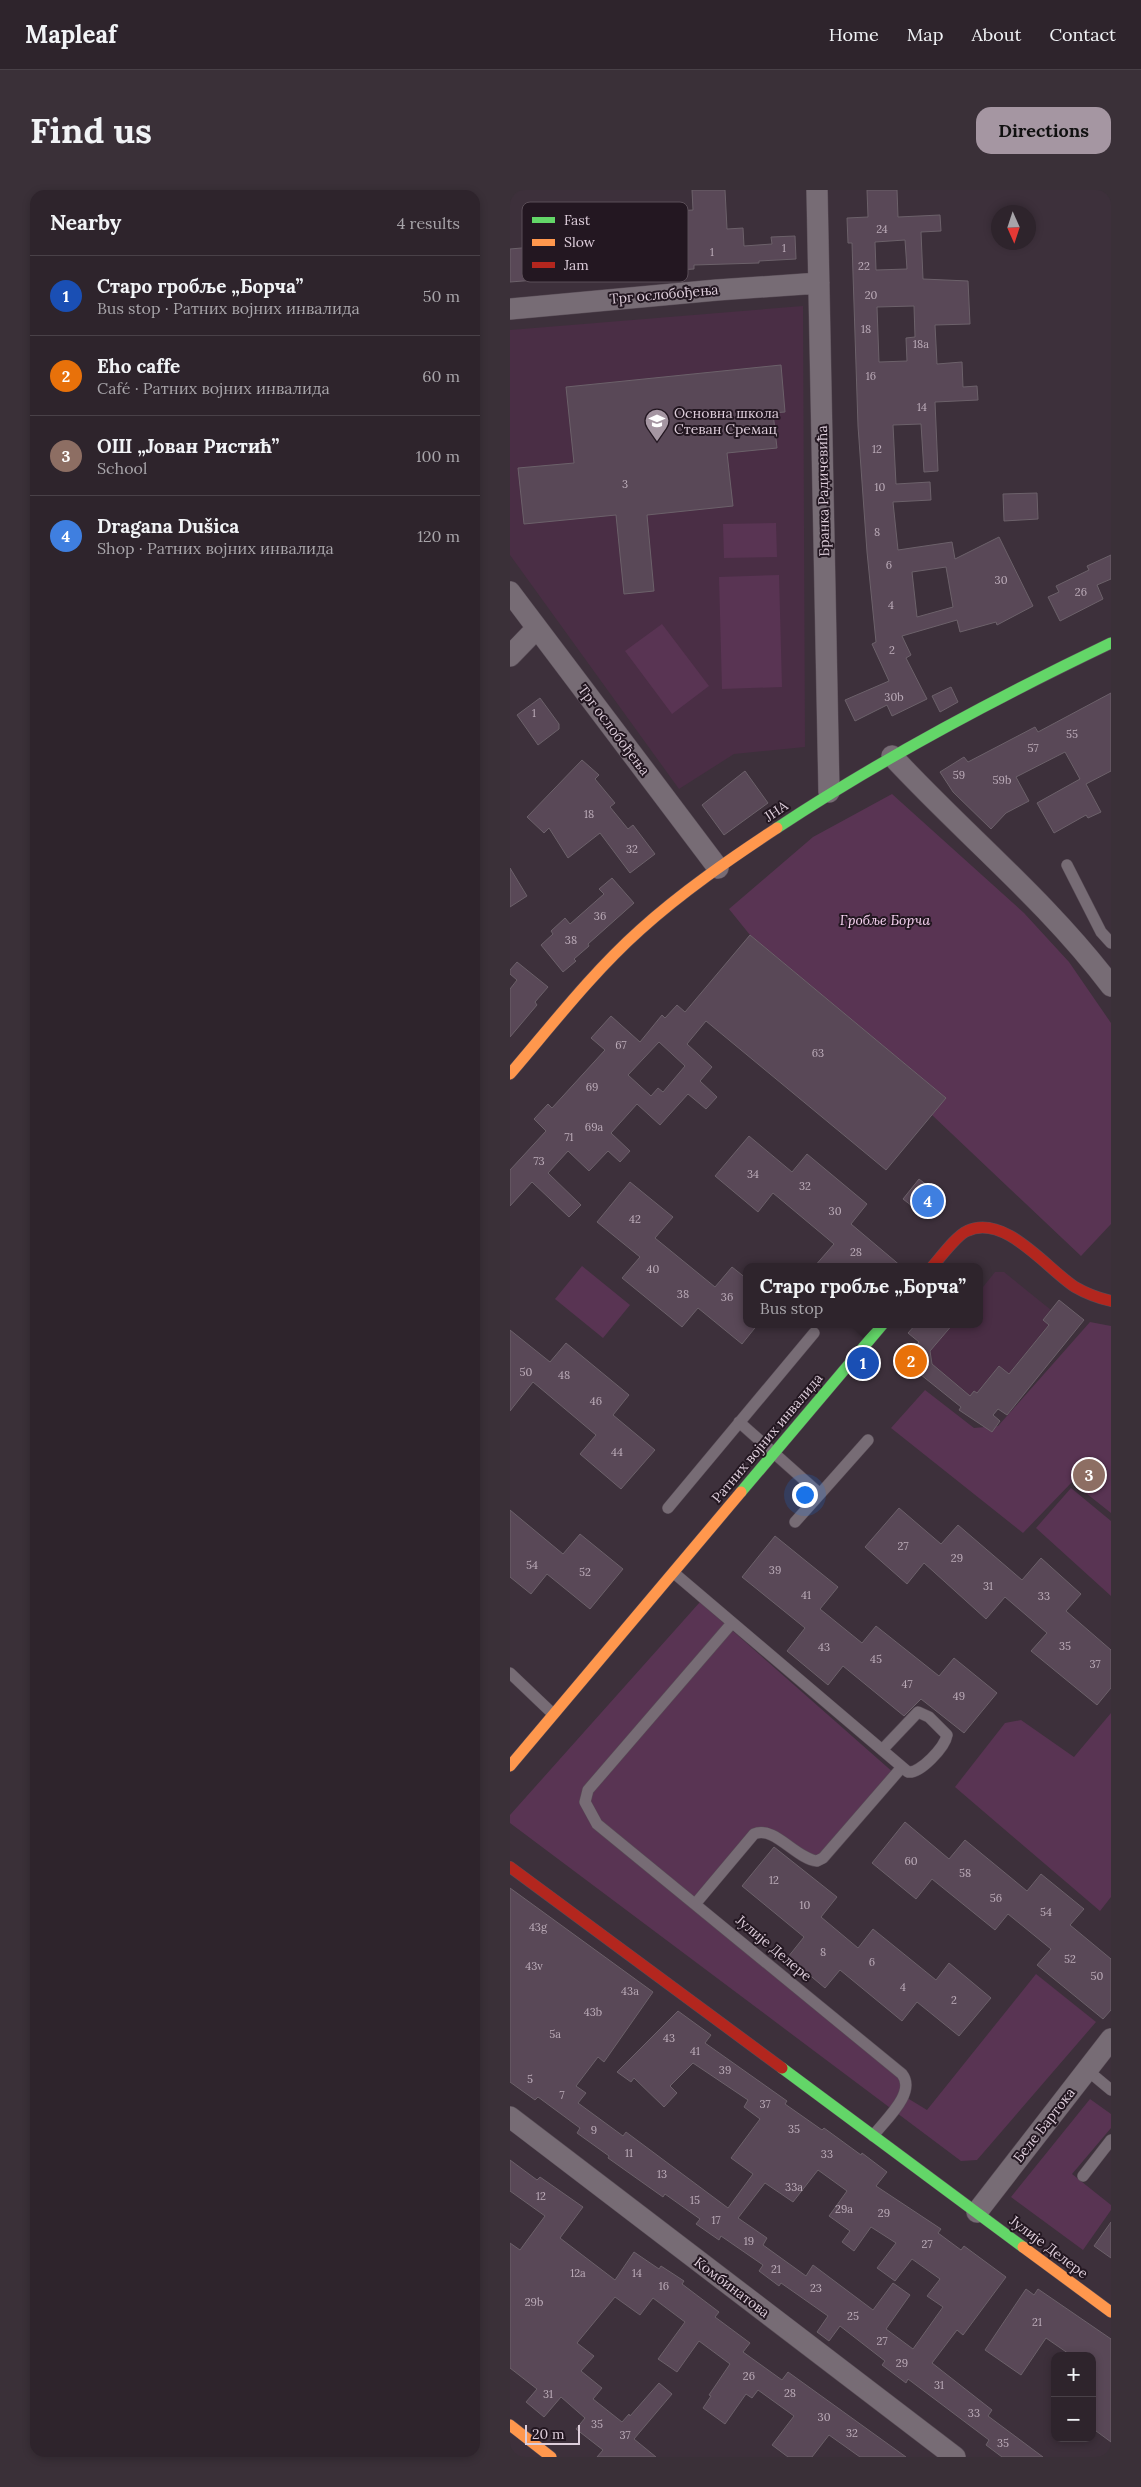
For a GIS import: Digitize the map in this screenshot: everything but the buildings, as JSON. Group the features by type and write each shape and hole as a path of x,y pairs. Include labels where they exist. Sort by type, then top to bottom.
{"street":[{"name":"Бранка Радичевића","path":"817,190 829,792"},
{"name":"Трг ослобођења","path":"510,309 717,290 819,283"},
{"name":"Трг ослобођења","path":"510,592 718,868"},
{"path":"510,656 537,628"},
{"name":"ЈНА","path":"510,1074 608,961 676,900 718,868 829,792 1045,674 1111,643"},
{"path":"892,756 1033,895 1092,961 1111,986"},
{"path":"936,1263 966,1232 973,1228 988,1227 1005,1232 1073,1284 1093,1296 1111,1301"},
{"name":"Ратних војних инвалида","path":"510,1766 880,1328"},
{"name":"Јулије Делере","path":"510,1867 1111,2312"},
{"name":"Беле Бартока","path":"977,2212 1111,2039"},
{"name":"Комбинатова","path":"510,2118 954,2457"},
{"path":"510,2425 551,2457"}],"lane":[{"path":"1068,865 1101,932 1111,943"},
{"path":"668,1508 814,1333"},
{"path":"740,1422 820,1494"},
{"path":"795,1522 868,1440"},
{"path":"672,1572 882,1750 907,1770 919,1770 947,1738 946,1733 921,1712 915,1714 882,1750"},
{"name":"Јулије Делере","path":"732,1623 588,1790 585,1802 596,1824 696,1903 902,2074 907,2084 903,2096 873,2136"},
{"path":"510,1673 552,1714"},
{"path":"696,1903 754,1834 758,1832 768,1832 806,1859 817,1861 823,1858 907,1770"},
{"path":"1087,2070 1111,2090"},
{"path":"1083,2176 1111,2140"}],"shaded area":[{"name":"Основна школа Стеван Сремац","path":"803,306 805,747 734,754 679,789 510,555 510,330"},
{"path":"995,1272 1004,1272 1051,1310 1043,1320 1049,1325 1009,1374 999,1366 977,1393 974,1391 970,1396 932,1364 930,1351 950,1328 983,1328 983,1287"}],"green space":[{"path":"776,523 777,557 724,558 723,524"},
{"path":"779,575 782,687 722,689 719,577"},
{"path":"662,624 709,686 672,714 625,651"},
{"name":"Гробље Борча","path":"892,794 1024,913 1069,962 1111,1023 1111,1224 1081,1256 932,1115 946,1098 750,935 729,909 813,837"},
{"path":"582,1266 630,1305 603,1338 555,1299"},
{"path":"1090,1322 1111,1326 1111,1513 1072,1482 1023,1533 891,1428 925,1390 974,1428 998,1426"},
{"path":"1071,1488 1111,1521 1111,1596 1036,1528"},
{"path":"700,1602 895,1774 817,1861 763,1831 696,1903 902,2074 904,2096 927,2110 1036,1974 1096,2022 977,2160 961,2161 510,1823 510,1815"},
{"path":"1111,1713 1111,1897 1100,1911 955,1787 1005,1723 1021,1720 1074,1757"},
{"path":"1090,2099 1111,2114 1111,2128 1072,2174 1111,2205 1111,2210 1083,2250 1011,2197"}],"traffic: fast":[{"path":"777,828 899,753 1025,685 1111,643"},
{"path":"741,1492 880,1328"},
{"path":"782,2068 1023,2247"}],"traffic: slow":[{"path":"510,1074 605,964 640,930 707,876 777,828"},
{"path":"510,1766 741,1492"},
{"path":"1023,2247 1111,2312"},
{"path":"510,2425 551,2457"}],"traffic: jam":[{"path":"936,1263 963,1233 981,1227 996,1230 1010,1236 1025,1246 1075,1287 1093,1296 1111,1301"},
{"path":"510,1867 782,2068"}],"place":[{"name":"Основна школа Стеван Сремац","path":"657,442"},
{"name":"Dragana Dušica","path":"928,1201"},
{"name":"Eho caffe","path":"911,1361"},
{"name":"Старо гробље „Борча”","path":"863,1363"},
{"name":"ОШ „Јован Ристић”","path":"1089,1475"}]}
